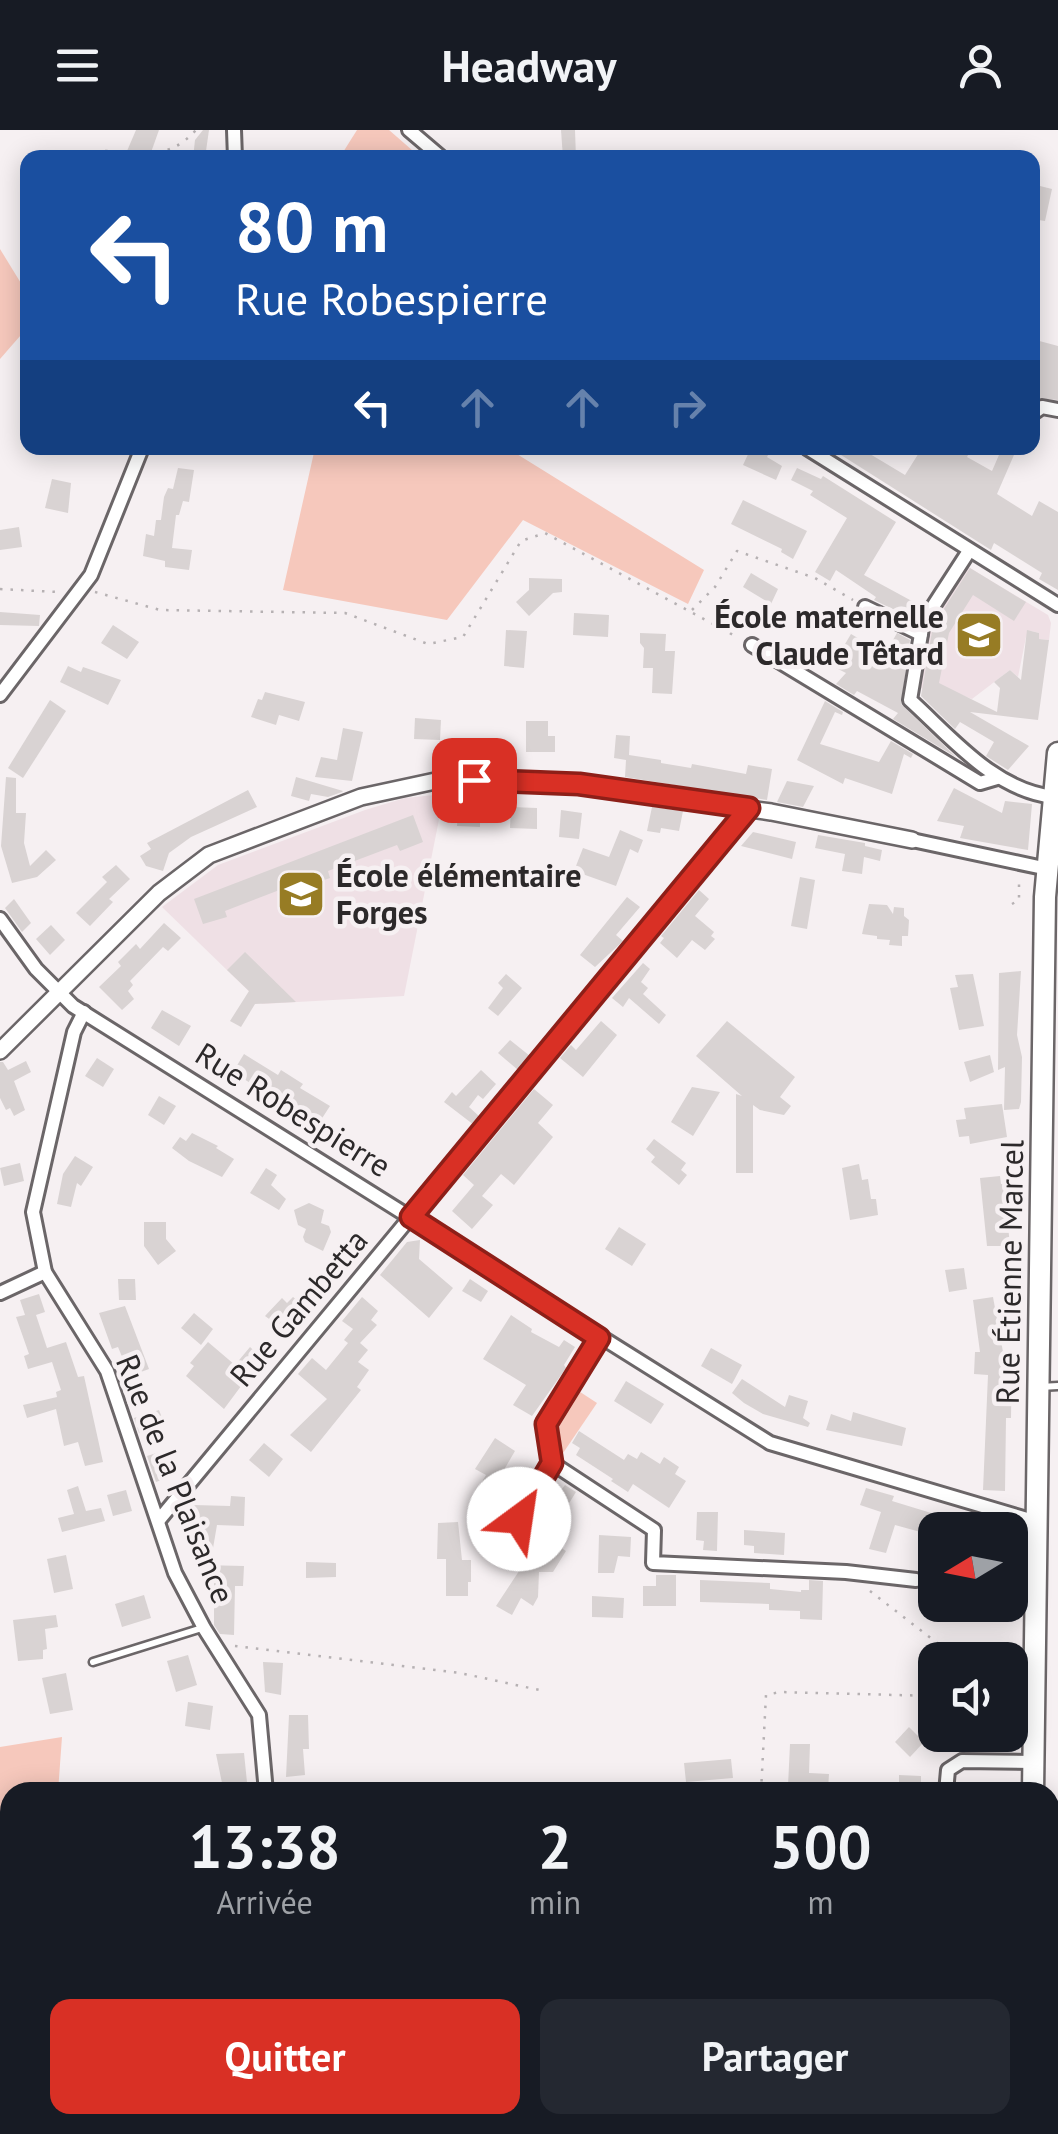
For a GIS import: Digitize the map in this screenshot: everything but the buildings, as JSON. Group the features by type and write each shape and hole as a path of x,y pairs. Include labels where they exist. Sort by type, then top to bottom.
{"main road":[{"name":"Rue Étienne Marcel","path":"1034,1782 1037,1522 1048,1387 1048,869 1058,752"}],"street":[{"path":"409,130 433,150"},
{"path":"0,695 91,575 139,455"},
{"path":"818,455 1058,605"},
{"path":"969,551 922,622 910,700 996,778 1054,797"},
{"path":"865,607 921,634"},
{"path":"752,646 980,783 996,778"},
{"path":"0,1050 159,893 209,855 361,797 440,780 579,784 749,808 1048,869"},
{"name":"Rue Gambetta","path":"159,1520 749,808"},
{"name":"Rue Robespierre","path":"0,920 59,995 84,1012 770,1443 1037,1522"},
{"name":"Rue de la Plaisance","path":"84,1012 74,1032 33,1212 45,1272 107,1370 175,1573 204,1628 260,1715 265,1782"},
{"path":"0,1293 45,1272"},
{"path":"503,1546 552,1463 546,1424 599,1338"},
{"path":"552,1463 654,1530 652,1563 846,1572 916,1580"},
{"path":"947,1782 948,1770 962,1761 1034,1762"}],"lane":[{"name":"Rue de la Plaisance","path":"94,1662 204,1628"}],"path":[{"path":"173,150 184,145 196,130"},
{"path":"0,588 46,593 82,588 160,610 345,613 428,644 463,637 521,540 545,533 752,646"},
{"path":"691,611 716,587 737,551 815,578 865,607"},
{"path":"1012,904 1019,900 1019,878"},
{"path":"846,1572 936,1642"},
{"path":"214,1644 460,1673 544,1691"},
{"path":"762,1782 766,1695 780,1692 918,1696"}],"shaded area":[{"path":"357,130 389,130 412,150 344,150"},
{"path":"0,249 20,282 20,336 0,359"},
{"path":"313,455 518,455 704,570 688,604 523,520 447,620 283,590"},
{"name":"École maternelle Claude Têtard","path":"965,565 1048,615 1049,640 1039,639 1039,633 1031,631 1026,637 1018,677 1010,670 972,699 954,692 948,703 919,687 929,624"},
{"name":"École élémentaire Forges","path":"444,794 404,996 262,1004 162,907 218,865 365,810 405,798"},
{"path":"574,1388 597,1403 559,1459 550,1428"},
{"path":"62,1737 59,1782 0,1782 0,1747"}],"place":[{"name":"École maternelle Claude Têtard","path":"979,635"},
{"name":"École élémentaire Forges","path":"301,894"}],"route":[{"path":"474,780 579,784 749,808 411,1217 599,1338 546,1424 552,1463 519,1519"}]}
